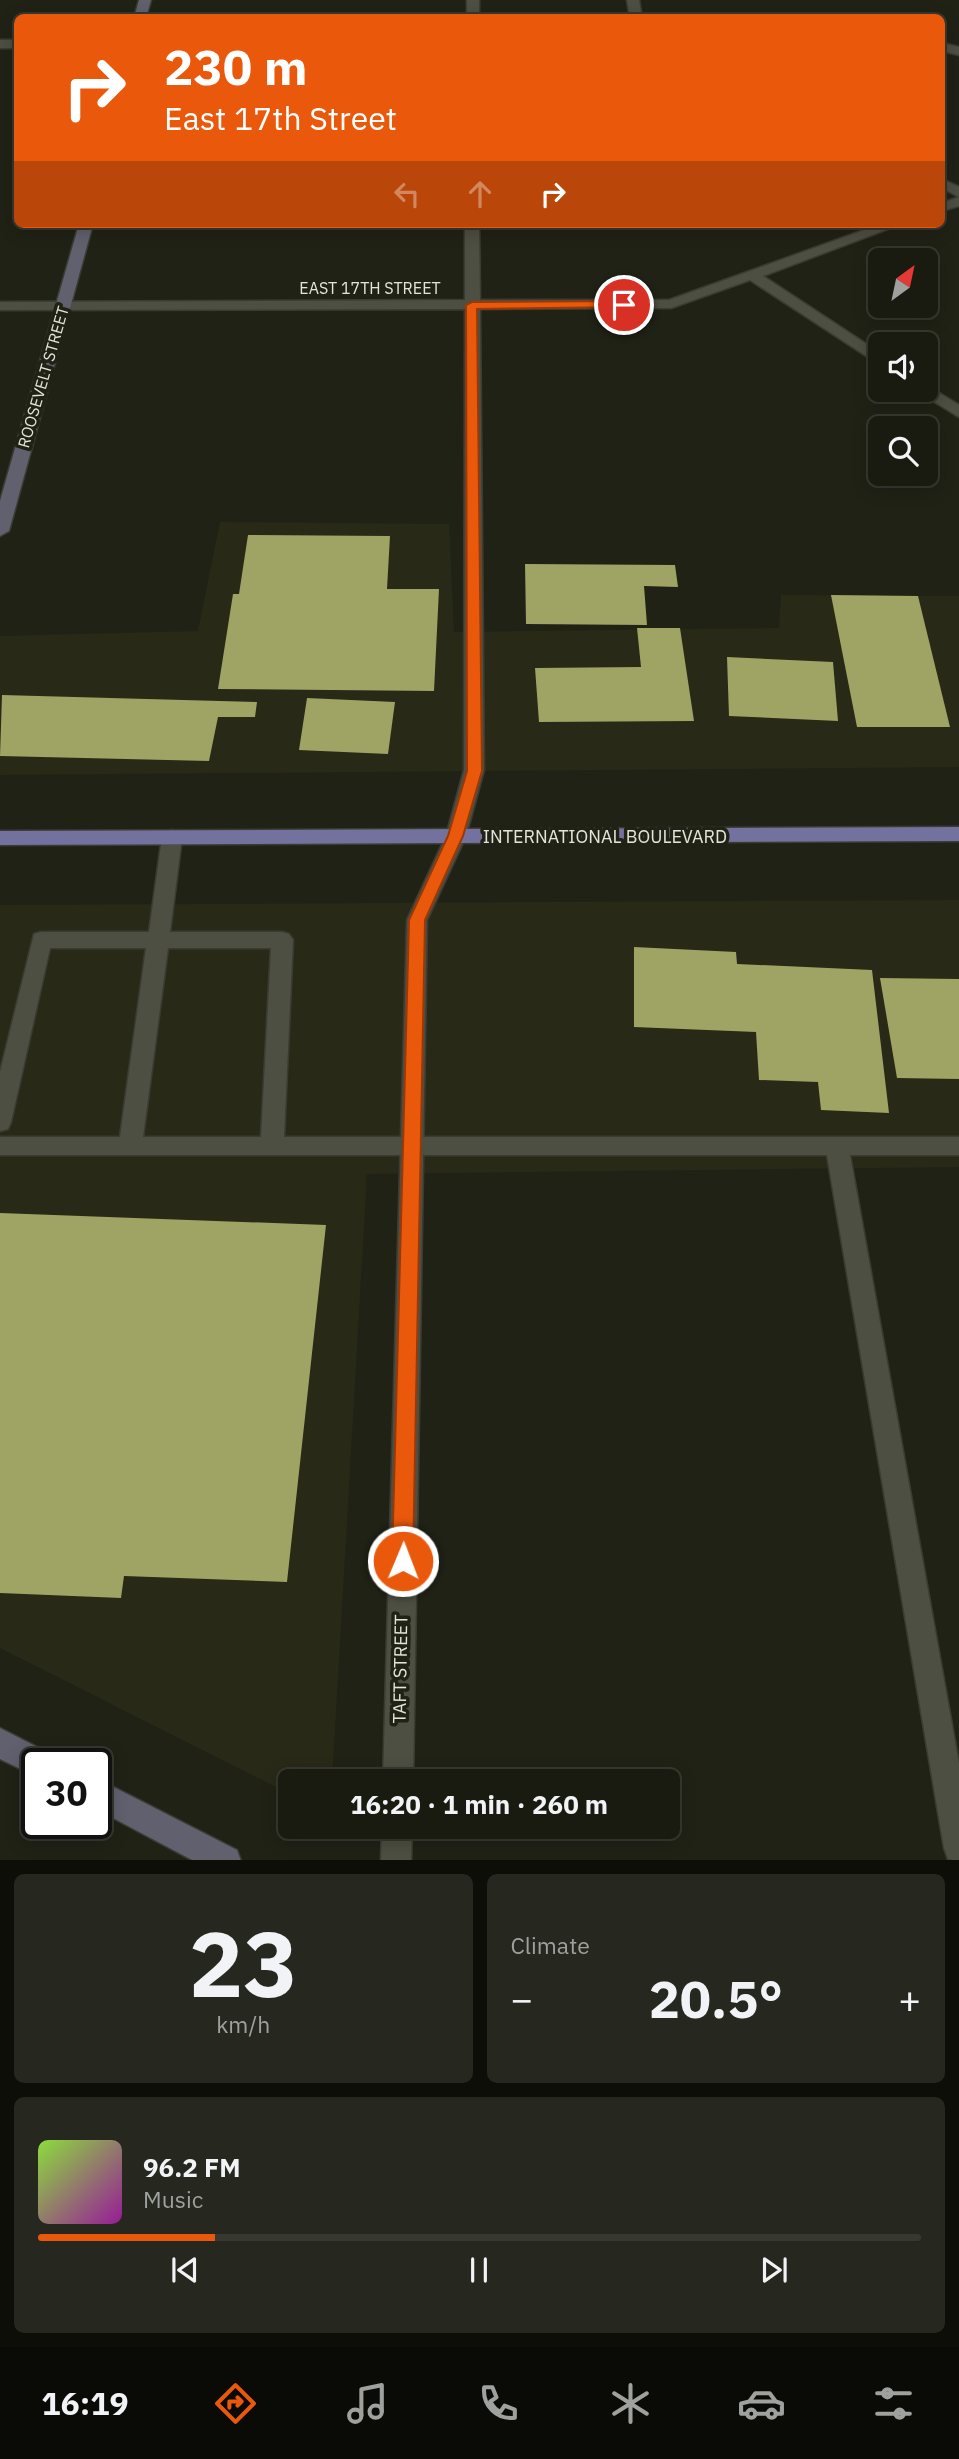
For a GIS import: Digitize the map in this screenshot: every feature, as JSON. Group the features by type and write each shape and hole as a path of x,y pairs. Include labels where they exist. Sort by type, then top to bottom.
{"main road":[{"name":"INTERNATIONAL BOULEVARD","path":"0,838 959,834"}],"street":[{"name":"ROOSEVELT STREET","path":"0,531 85,228"},
{"name":"TAFT STREET","path":"398,1769 417,920 456,836 474,771 472,228"},
{"name":"EAST 17TH STREET","path":"0,306 671,304 883,228"},
{"path":"752,275 868,352"},
{"path":"938,398 959,412"},
{"path":"130,1147 172,838"},
{"path":"0,1122 41,940 282,940 272,1147"},
{"path":"0,1146 959,1146"},
{"path":"837,1146 959,1849"},
{"path":"0,1743 21,1754"},
{"path":"112,1801 226,1860"},
{"path":"396,1860 397,1839"}],"shaded area":[{"path":"220,522 449,524 454,632 779,628 781,595 959,596 959,767 0,775 0,636 198,631"},
{"path":"959,900 959,1167 367,1174 333,1769 278,1769 278,1788 0,1648 0,905"}],"building":[{"path":"248,535 390,536 387,589 439,589 434,691 218,689 233,594 239,594"},
{"path":"525,564 675,565 678,587 644,586 647,625 526,624"},
{"path":"831,595 918,596 950,727 857,727"},
{"path":"637,628 680,628 694,721 539,722 535,668 641,667"},
{"path":"727,657 833,662 838,721 729,716"},
{"path":"2,695 257,702 255,717 218,717 209,761 0,756"},
{"path":"307,698 395,702 388,754 299,750"},
{"path":"634,947 736,952 737,964 872,970 889,1113 821,1110 818,1082 759,1080 756,1032 634,1027"},
{"path":"880,978 959,979 959,1079 897,1078"},
{"path":"0,1213 326,1225 287,1582 124,1576 121,1598 0,1593"}],"route":[{"path":"403,1561 417,920 456,836 474,771 472,305 624,305"}]}
